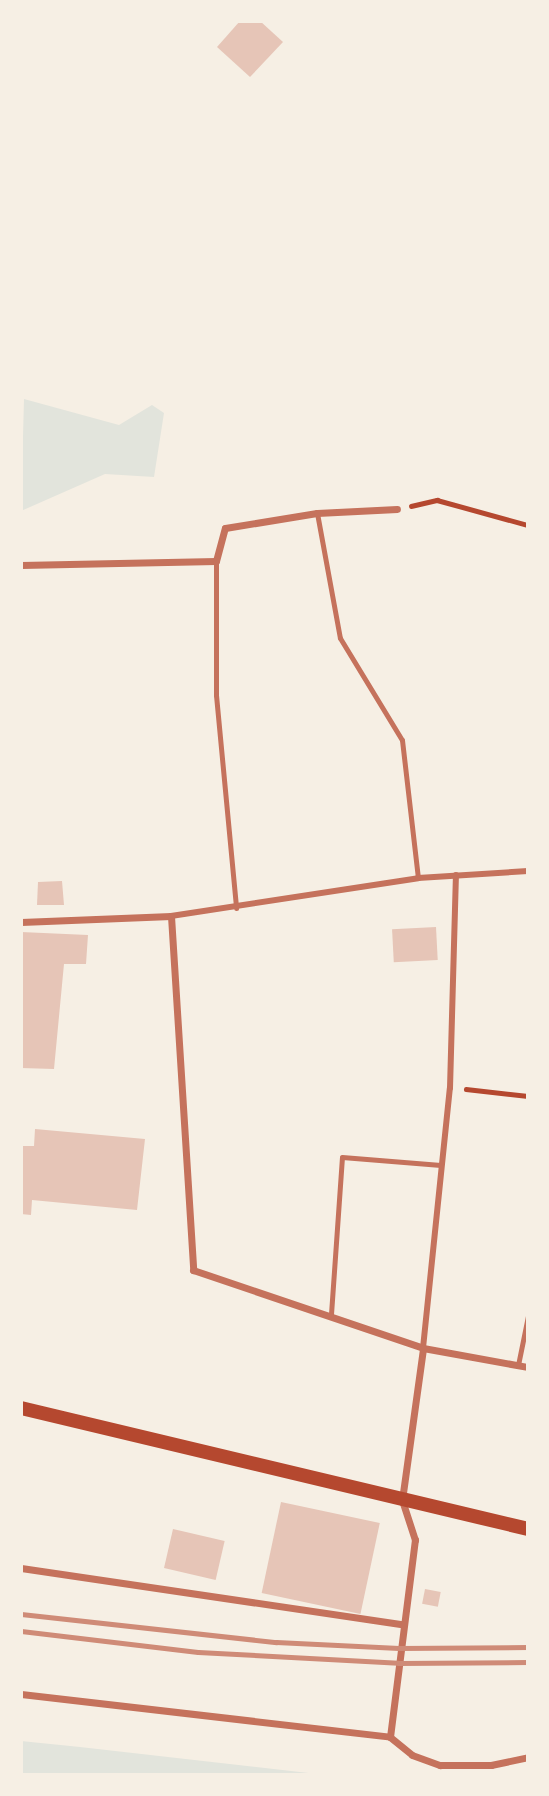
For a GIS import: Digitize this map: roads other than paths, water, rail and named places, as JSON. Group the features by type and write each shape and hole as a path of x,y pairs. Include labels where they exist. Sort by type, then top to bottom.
{"main road":[{"path":"21,1408 528,1529"}],"street":[{"path":"21,565 216,561 225,528 317,513 397,509"},
{"path":"21,922 171,916 236,908 418,877 528,871"},
{"path":"390,1737 402,1624 415,1540 402,1500 423,1348 450,1087 456,875"},
{"path":"171,916 193,1270 331,1314 423,1348 528,1367"},
{"path":"21,1568 402,1624"},
{"path":"21,1694 390,1737 412,1755 440,1765 491,1765 528,1757"}],"lane":[{"path":"317,513 340,638 402,740 418,877"},
{"path":"216,561 216,695 236,908"},
{"path":"331,1314 342,1157 441,1164"},
{"path":"518,1365 528,1316"}],"railway":[{"path":"21,1614 276,1642 399,1648 528,1647"},
{"path":"21,1631 198,1652 398,1663 528,1662"}]}
